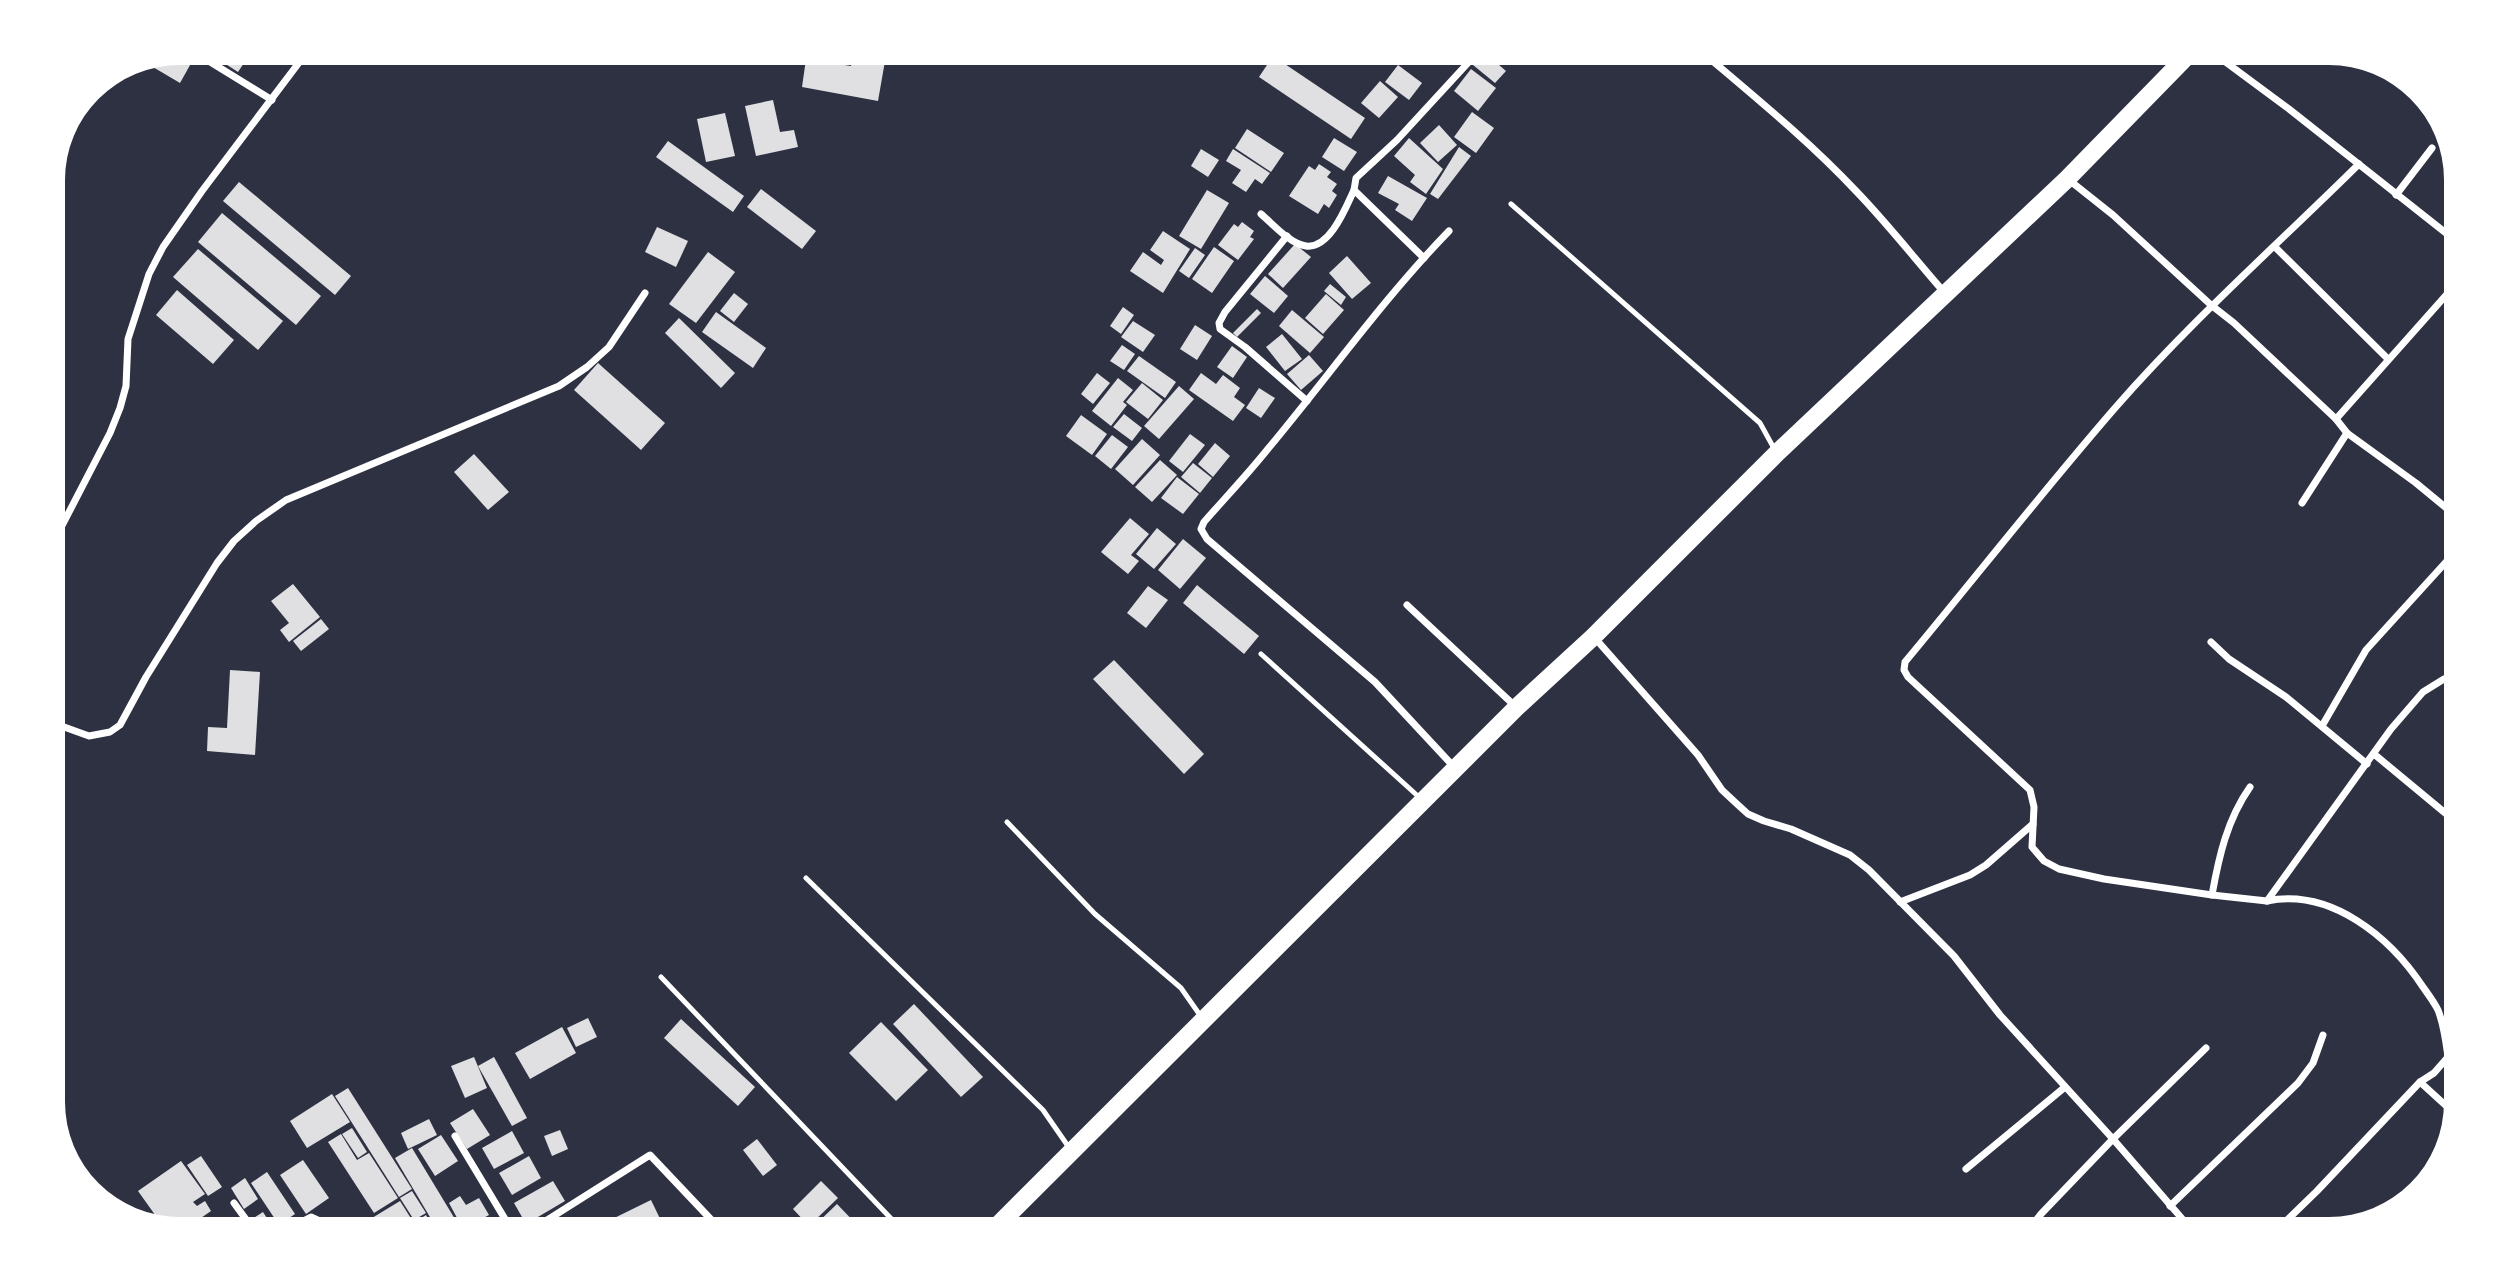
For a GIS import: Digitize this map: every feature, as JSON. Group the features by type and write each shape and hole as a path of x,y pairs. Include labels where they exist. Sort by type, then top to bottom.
{"main road":[{"path":"1007,1217 1422,800 1593,636 1777,453 2067,179 2179,65"}],"street":[{"path":"215,65 272,100"},
{"path":"65,520 120,408 126,386 128,339 135,310 149,274 163,247 194,202 298,65"},
{"path":"1261,214 1287,236 1305,246 1312,246 1326,238 1341,218 1354,190 1356,178 1397,140 1466,65"},
{"path":"1717,65 1835,170 1944,293"},
{"path":"2229,65 2444,232"},
{"path":"2396,195 2432,148"},
{"path":"2359,164 2275,247 2211,305 2116,408 1905,662 1904,670 1908,677 2030,790 2034,807 2032,847 2044,861 2059,869 2104,879 2212,895 2267,901 2284,898 2319,903 2362,923 2408,965 2438,1009 2444,1031"},
{"path":"2067,179 2113,215 2234,323 2336,419 2347,433 2444,506"},
{"path":"1354,190 1423,258"},
{"path":"1449,231 1340,357 1266,452 1203,522 1201,529 1207,538 1375,682 1455,768"},
{"path":"1287,236 1219,323 1220,329 1307,401"},
{"path":"2275,247 2388,359"},
{"path":"65,727 89,736 110,732 120,725 217,563 234,541 276,507 286,500 381,459 559,386 587,367 609,347 645,293"},
{"path":"2336,419 2444,297"},
{"path":"2302,503 2347,433"},
{"path":"2322,726 2366,650 2444,564"},
{"path":"1407,605 1517,707"},
{"path":"1593,636 1698,755 1722,790 1748,814 1791,829 1850,855 1869,870 1954,956 2000,1014 2180,1217"},
{"path":"2211,642 2229,659 2286,697 2367,764"},
{"path":"2267,901 2391,729 2423,692 2444,680"},
{"path":"2374,754 2444,812"},
{"path":"2212,895 2221,849 2238,804 2250,787"},
{"path":"1900,902 1970,875 1986,865 2033,824"},
{"path":"2170,1206 2298,1083 2313,1063 2323,1035"},
{"path":"2039,1217 2206,1048"},
{"path":"2291,1217 2420,1082 2444,1064"},
{"path":"2420,1082 2444,1104"},
{"path":"1966,1169 2065,1087"},
{"path":"455,1136 503,1217"},
{"path":"553,1217 650,1155 708,1217"},
{"path":"234,1203 244,1217"}],"lane":[{"path":"1511,204 1760,423 1777,453"},
{"path":"1261,654 1422,800"},
{"path":"1007,822 1096,914 1181,988 1204,1021"},
{"path":"806,878 1043,1110 1072,1152"},
{"path":"661,977 889,1217"}],"building":[{"path":"190,65 180,83 155,68"},
{"path":"227,65 243,65 238,72"},
{"path":"805,65 884,65 878,101 802,87"},
{"path":"1267,65 1286,65 1365,118 1351,139 1259,77"},
{"path":"1398,65 1422,83 1409,100 1385,82"},
{"path":"1473,65 1499,65 1506,71 1495,83"},
{"path":"1471,69 1496,88 1478,111 1454,91"},
{"path":"1380,81 1398,97 1379,118 1361,103"},
{"path":"773,100 780,132 794,130 798,147 756,156 745,106"},
{"path":"1472,112 1494,128 1476,153 1454,137"},
{"path":"725,113 735,156 706,162 697,119"},
{"path":"1439,125 1457,145 1438,162 1420,143"},
{"path":"1247,129 1284,153 1271,172 1235,148"},
{"path":"1334,138 1357,152 1344,171 1322,157"},
{"path":"1409,138 1443,169 1426,194 1410,182 1415,175 1394,156"},
{"path":"668,141 744,196 733,212 656,157"},
{"path":"1459,147 1471,156 1438,199 1430,194"},
{"path":"1201,149 1219,160 1208,177 1191,166"},
{"path":"1233,149 1270,173 1262,184 1255,179 1246,192 1232,183 1241,170 1226,161"},
{"path":"1319,164 1331,172 1327,177 1337,184 1332,191 1337,195 1329,208 1324,204 1318,214 1289,196 1309,166 1315,170"},
{"path":"1388,176 1427,198 1412,221 1395,210 1399,204 1378,193"},
{"path":"239,182 351,276 335,295 223,201"},
{"path":"761,189 816,231 802,249 747,207"},
{"path":"1207,190 1229,203 1201,249 1179,236"},
{"path":"222,213 321,296 296,325 198,242"},
{"path":"1242,222 1254,231 1250,237 1254,239 1238,260 1218,245 1234,224 1238,227"},
{"path":"657,227 688,241 676,267 645,252"},
{"path":"1163,231 1190,249 1163,293 1130,271 1143,252 1161,265 1164,260 1150,250"},
{"path":"1295,244 1311,257 1283,288 1268,274"},
{"path":"1214,247 1234,261 1212,293 1192,279"},
{"path":"1195,248 1205,255 1189,278 1179,271"},
{"path":"198,249 283,321 258,350 173,277"},
{"path":"708,252 735,272 696,323 669,304"},
{"path":"1347,256 1371,283 1352,299 1329,273"},
{"path":"1265,276 1288,296 1274,313 1250,294"},
{"path":"1330,284 1346,297 1341,305 1324,291"},
{"path":"177,290 234,340 213,364 156,315"},
{"path":"734,293 748,304 734,322 720,311"},
{"path":"1326,294 1344,310 1323,334 1305,318"},
{"path":"1123,307 1134,315 1121,334 1110,326"},
{"path":"1257,309 1261,313 1237,337 1233,333"},
{"path":"1292,310 1324,337 1310,353 1279,326"},
{"path":"716,312 766,348 753,368 702,332"},
{"path":"679,318 735,373 721,388 665,333"},
{"path":"1133,321 1155,335 1143,352 1121,337"},
{"path":"1195,325 1212,336 1197,360 1180,349"},
{"path":"1282,334 1302,359 1285,371 1266,347"},
{"path":"1122,345 1135,354 1124,370 1110,361"},
{"path":"1232,346 1247,357 1233,378 1217,367"},
{"path":"1309,355 1323,371 1301,390 1287,374"},
{"path":"1139,356 1176,382 1165,398 1127,371"},
{"path":"598,363 665,423 641,450 574,390"},
{"path":"1097,373 1110,383 1093,404 1081,394"},
{"path":"1201,373 1216,384 1223,375 1240,388 1234,397 1245,405 1233,421 1189,390"},
{"path":"1118,378 1133,390 1123,402 1127,405 1111,426 1092,411"},
{"path":"1142,383 1163,400 1148,419 1126,402"},
{"path":"1179,386 1194,399 1159,439 1144,426"},
{"path":"1259,388 1275,398 1261,418 1246,408"},
{"path":"1124,414 1142,428 1132,441 1113,427"},
{"path":"1081,415 1107,434 1092,455 1066,436"},
{"path":"1190,434 1205,445 1183,472 1169,461"},
{"path":"1112,435 1128,447 1111,469 1095,456"},
{"path":"1142,439 1160,455 1133,485 1115,469"},
{"path":"1215,443 1230,456 1213,477 1198,464"},
{"path":"474,454 509,492 488,510 454,472"},
{"path":"1160,460 1177,475 1152,502 1135,487"},
{"path":"1193,463 1212,478 1200,493 1181,477"},
{"path":"1177,477 1199,494 1183,514 1161,498"},
{"path":"1130,518 1149,534 1131,555 1139,561 1128,574 1101,552"},
{"path":"1157,528 1176,544 1154,569 1136,554"},
{"path":"1183,539 1206,558 1180,589 1158,570"},
{"path":"293,584 320,617 289,642 280,630 289,623 271,601"},
{"path":"1197,585 1259,636 1244,654 1183,603"},
{"path":"1148,586 1168,600 1146,628 1127,613"},
{"path":"321,619 329,629 301,651 293,641"},
{"path":"1114,660 1204,754 1184,774 1093,679"},
{"path":"230,670 260,672 255,755 207,751 208,727 227,728"},
{"path":"914,1004 983,1077 961,1097 893,1024"},
{"path":"588,1018 597,1037 576,1047 567,1028"},
{"path":"681,1019 755,1087 738,1106 664,1038"},
{"path":"881,1022 928,1070 896,1101 849,1053"},
{"path":"562,1027 576,1053 530,1079 515,1053"},
{"path":"474,1057 487,1088 465,1098 451,1066"},
{"path":"494,1057 527,1118 512,1126 478,1066"},
{"path":"348,1088 412,1189 399,1197 335,1096"},
{"path":"332,1094 350,1122 307,1148 290,1121"},
{"path":"473,1109 490,1135 467,1149 450,1123"},
{"path":"429,1119 437,1135 408,1149 401,1133"},
{"path":"352,1128 367,1152 358,1158 342,1134"},
{"path":"560,1130 568,1149 552,1156 544,1136"},
{"path":"512,1131 524,1153 494,1169 482,1148"},
{"path":"341,1134 357,1160 369,1153 398,1198 374,1213 328,1142"},
{"path":"441,1135 458,1161 435,1176 418,1149"},
{"path":"757,1139 777,1165 763,1176 743,1150"},
{"path":"412,1148 454,1217 430,1217 395,1158"},
{"path":"201,1156 222,1187 208,1196 187,1165"},
{"path":"529,1156 541,1178 512,1195 499,1173"},
{"path":"303,1160 329,1198 306,1214 280,1175"},
{"path":"181,1161 205,1194 193,1202 197,1206 205,1201 211,1211 202,1217 154,1214 138,1191"},
{"path":"267,1172 295,1214 291,1217 274,1217 251,1183"},
{"path":"245,1178 258,1199 244,1209 231,1188"},
{"path":"553,1181 565,1201 538,1217 522,1217 514,1203"},
{"path":"821,1181 838,1198 818,1217 801,1217 793,1209"},
{"path":"412,1191 426,1213 412,1217 400,1198"},
{"path":"460,1196 466,1205 479,1198 489,1215 457,1217 449,1203"},
{"path":"651,1200 659,1217 616,1217"},
{"path":"400,1201 410,1217 374,1217"},
{"path":"837,1204 849,1217 823,1217"}]}
